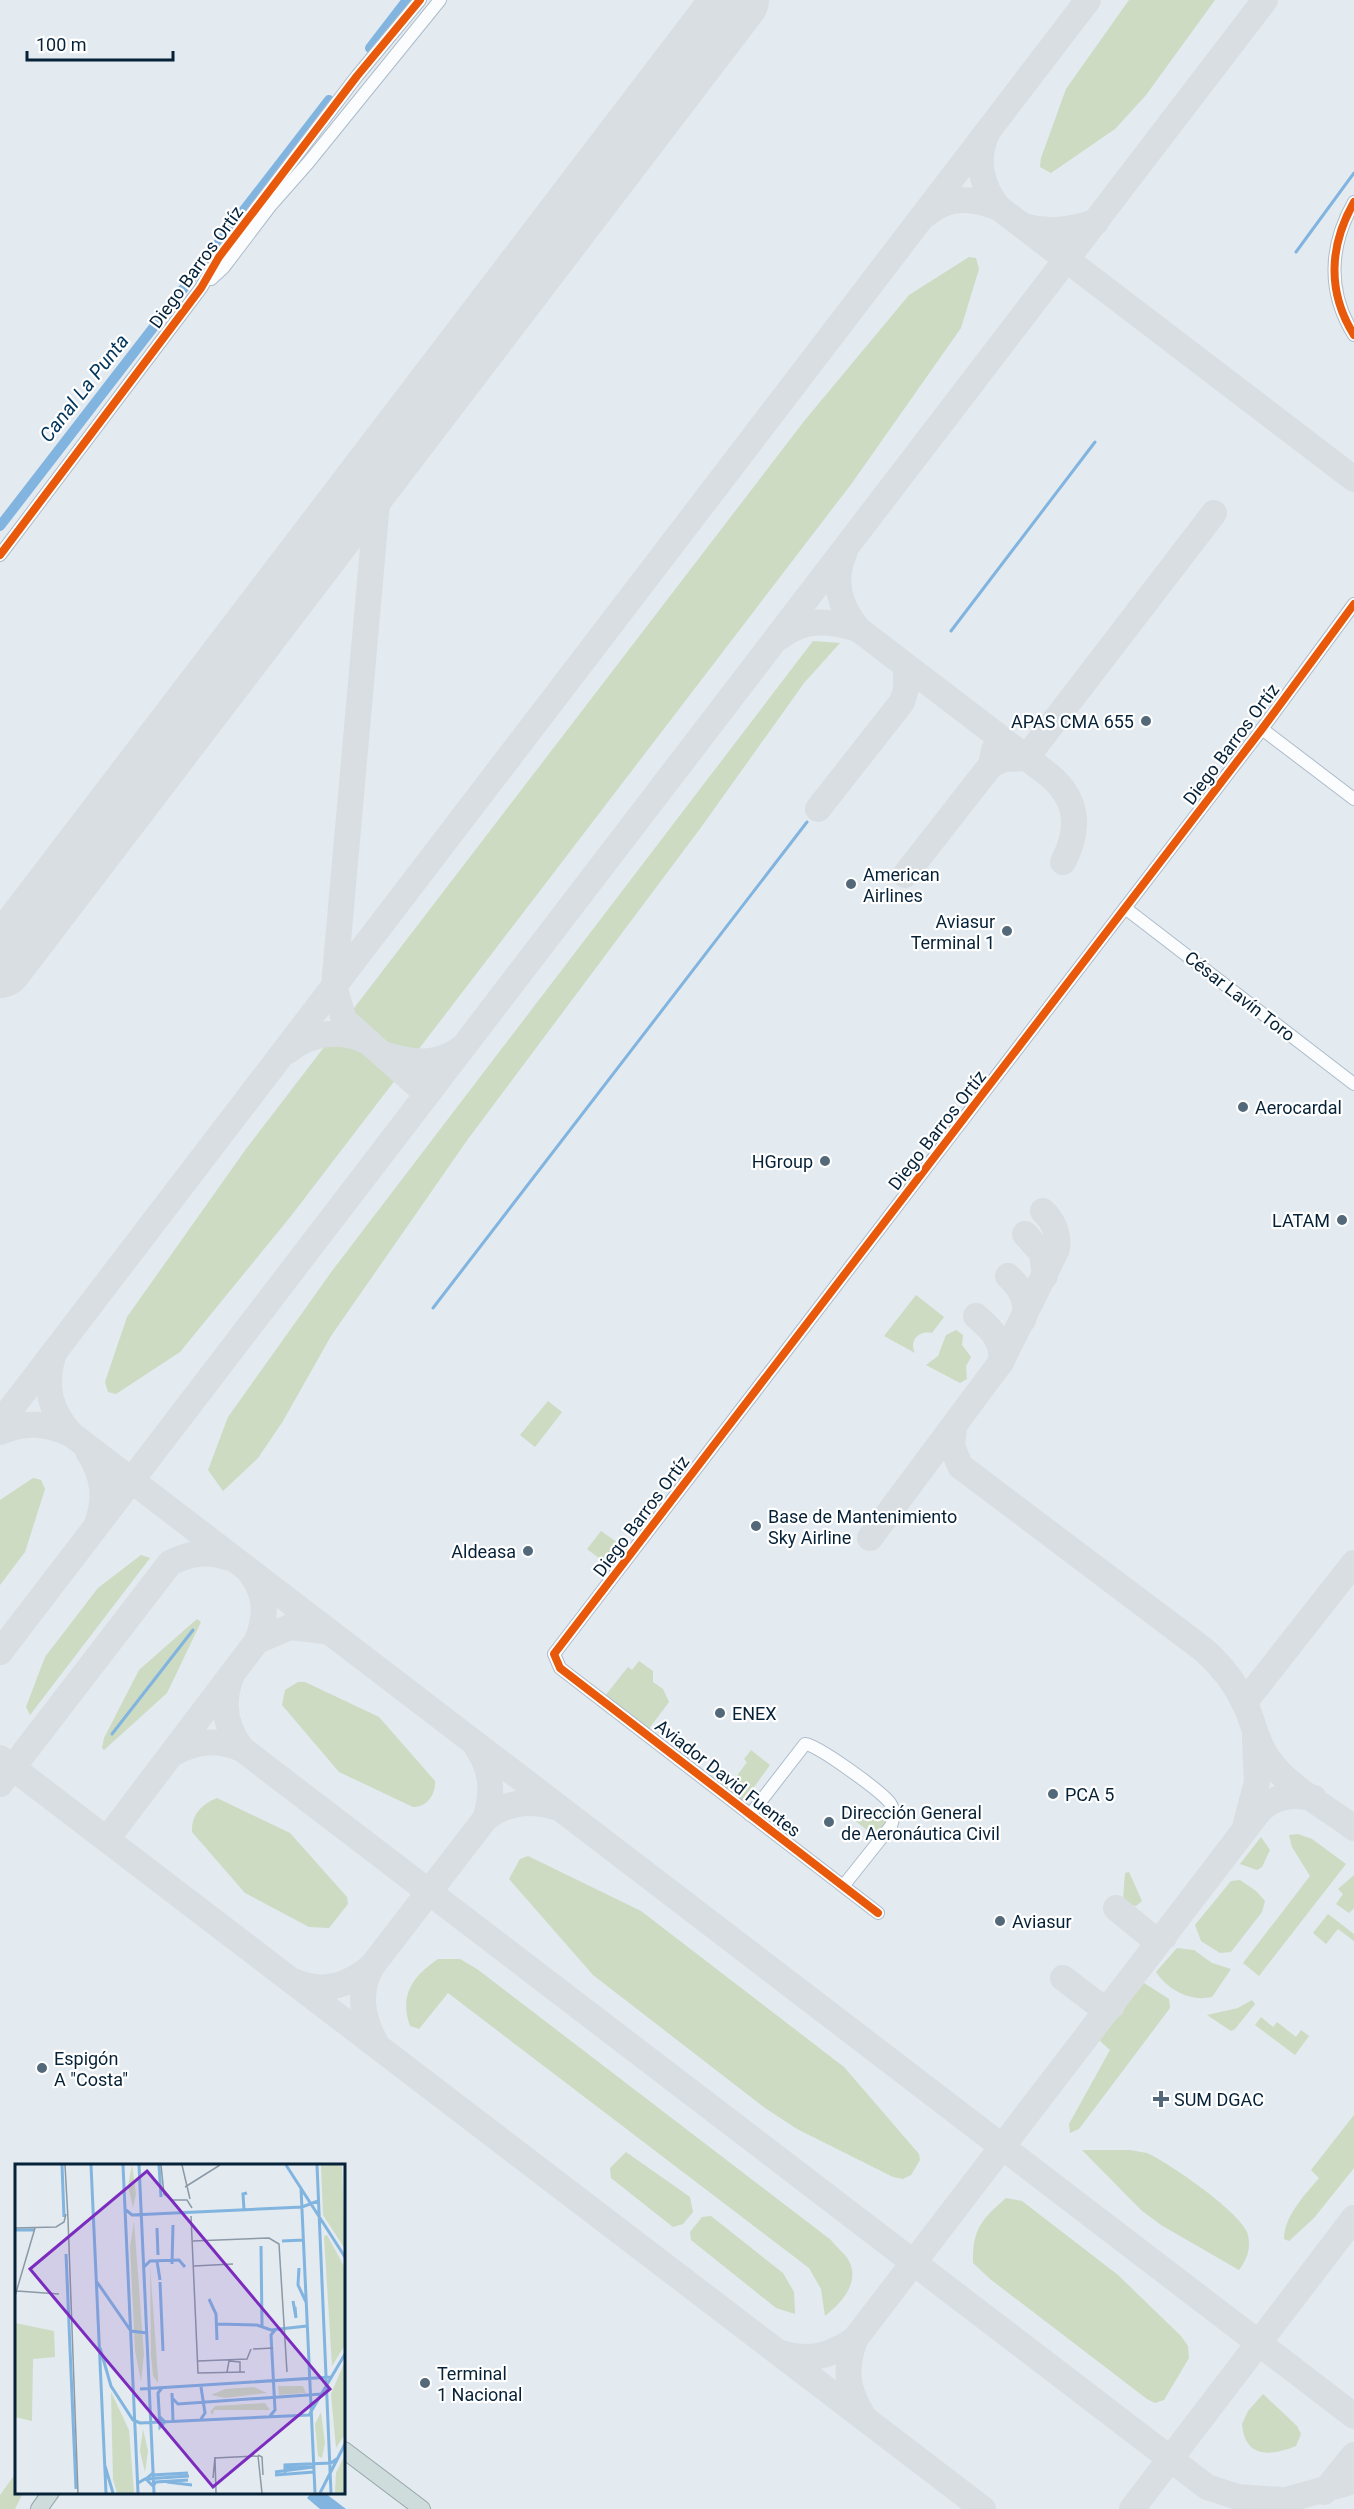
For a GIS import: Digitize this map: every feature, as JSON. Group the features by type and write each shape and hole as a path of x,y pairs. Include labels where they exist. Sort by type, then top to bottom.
{"highway":[{"path":"345,2451 423,2509"},
{"path":"39,2509 50,2494"}],"street":[{"name":"Diego Barros Ortíz","path":"0,555 201,288 219,257 328,114 420,0"},
{"name":"Diego Barros Ortíz","path":"201,288 224,267 271,205 309,163 441,0"},
{"path":"1354,202 1340,229 1333,270 1338,301 1354,335"},
{"name":"Diego Barros Ortíz","path":"560,1668 554,1659 556,1649 1353,608"},
{"path":"1262,729 1354,799"},
{"name":"César Lavín Toro","path":"1125,908 1354,1084"},
{"name":"Aviador David Fuentes","path":"560,1668 878,1913"},
{"path":"750,1815 805,1744 826,1753 884,1797 894,1811 891,1826 844,1885"}],"green space":[{"path":"1129,0 1215,0 1146,95 1115,129 1051,173 1040,167 1041,158 1066,89"},
{"path":"969,257 976,258 979,269 961,328 852,483 291,1216 180,1352 116,1394 108,1392 105,1382 127,1317 246,1149 805,420 909,295"},
{"path":"813,641 840,643 804,683 702,826 468,1139 331,1336 283,1421 258,1458 223,1491 208,1470 228,1417 332,1271"},
{"path":"916,1295 944,1317 932,1333 923,1333 916,1337 913,1344 915,1353 884,1336"},
{"path":"956,1330 963,1335 962,1345 971,1357 966,1366 967,1379 960,1383 926,1365 938,1356 946,1335"},
{"path":"548,1401 562,1412 535,1447 520,1435"},
{"path":"33,1478 41,1480 45,1489 25,1552 0,1585 0,1500"},
{"path":"601,1531 618,1543 604,1562 587,1549"},
{"path":"141,1555 150,1558 30,1715 26,1707 45,1657 98,1588"},
{"path":"197,1619 201,1622 167,1693 104,1750 102,1748 104,1738 139,1670"},
{"path":"639,1661 653,1671 653,1682 663,1689 669,1702 648,1730 605,1696 628,1667 632,1670"},
{"path":"298,1682 305,1682 379,1717 435,1781 434,1791 429,1799 422,1805 413,1807 339,1772 282,1705 285,1690"},
{"path":"751,1750 770,1765 744,1801 721,1785 720,1781 729,1787 747,1762 744,1759"},
{"path":"217,1798 290,1833 347,1897 348,1904 329,1928 309,1927 245,1893 192,1832 193,1820 198,1811"},
{"path":"873,1809 888,1820 875,1836 845,1813"},
{"path":"1298,1834 1312,1839 1346,1864 1259,1976 1243,1963 1310,1876 1292,1847 1289,1835"},
{"path":"1261,1837 1270,1850 1262,1867 1257,1870 1240,1864"},
{"path":"528,1856 641,1911 844,2067 919,2154 920,2160 911,2175 903,2179 893,2177 797,2129 765,2108 593,1975 509,1879 520,1859"},
{"path":"1129,1872 1142,1901 1136,1906 1130,1905 1123,1899 1125,1873"},
{"path":"1354,1875 1354,1908 1349,1913 1336,1904 1343,1894 1338,1889"},
{"path":"1240,1880 1256,1891 1265,1901 1262,1912 1231,1952 1220,1953 1201,1941 1195,1925 1231,1881"},
{"path":"1328,1914 1354,1934 1354,1941 1338,1929 1326,1944 1313,1933"},
{"path":"1177,1948 1194,1950 1212,1963 1231,1969 1212,1997 1196,1998 1181,1993 1167,1984 1156,1972"},
{"path":"438,1959 460,1959 477,1969 831,2240 849,2260 852,2271 850,2286 837,2306 825,2316 821,2289 809,2268 448,1993 419,2029 410,2026 406,2005 410,1987 429,1965"},
{"path":"1144,1983 1169,1999 1170,2008 1079,2129 1070,2133 1069,2124 1110,2050 1099,2040"},
{"path":"1252,2000 1255,2004 1231,2031 1207,2015 1238,2008"},
{"path":"1261,2017 1273,2027 1277,2022 1296,2037 1301,2030 1309,2036 1295,2055 1255,2025"},
{"path":"1354,2115 1354,2168 1314,2218 1289,2241 1284,2239 1291,2214 1319,2178 1311,2170"},
{"path":"1082,2150 1130,2150 1147,2153 1204,2190 1233,2214 1248,2235 1248,2254 1239,2270 1161,2225 1141,2210"},
{"path":"626,2152 690,2197 693,2212 683,2224 673,2227 611,2178 610,2168"},
{"path":"1006,2198 1022,2201 1118,2275 1181,2336 1188,2346 1189,2358 1164,2400 1155,2403 1147,2399 990,2279 973,2263 974,2242 980,2226"},
{"path":"711,2216 783,2273 794,2292 795,2314 776,2308 691,2240 690,2232 702,2217"},
{"path":"1263,2394 1297,2426 1301,2434 1296,2446 1269,2453 1254,2449 1248,2444 1242,2424 1248,2411"},
{"path":"15,2474 15,2494 22,2494 15,2509 0,2509 0,2495"}],"water":[{"path":"310,2494 326,2494 346,2509 320,2509 307,2498"}],"waterway":[{"name":"Canal La Punta","path":"370,48 407,0"},
{"name":"Canal La Punta","path":"0,526 329,100"},
{"path":"1296,252 1354,173"},
{"path":"951,631 1095,442"},
{"path":"433,1308 807,822"},
{"path":"112,1734 193,1630"}],"taxiway":[{"path":"0,1423 1088,0"},
{"path":"0,1652 1265,0"},
{"path":"986,136 981,155 982,174 988,192 999,208 1354,479"},
{"path":"927,214 944,204 962,200 971,200 999,208"},
{"path":"1023,226 1060,230 1096,222"},
{"path":"380,469 334,986 344,1020 427,1094"},
{"path":"991,765 1004,759 1026,758 1214,513"},
{"path":"844,554 840,564 838,584 842,603 858,629"},
{"path":"780,637 798,626 808,624 827,623 858,629 1049,775 1066,795 1074,816 1072,838 1063,862"},
{"path":"818,809 902,702 906,689 906,667"},
{"path":"905,875 991,765 994,750"},
{"path":"0,970 28,928"},
{"path":"288,1051 306,1040 326,1034 346,1035 366,1041"},
{"path":"386,1055 406,1060 424,1061 442,1058 460,1049"},
{"path":"870,1538 1001,1362 1057,1249 1055,1228 1043,1211"},
{"path":"1025,1234 1042,1253 1045,1276"},
{"path":"1008,1276 1023,1296 1025,1307 1023,1320"},
{"path":"976,1316 998,1341 1001,1362"},
{"path":"53,1356 49,1378 51,1398 58,1416 71,1434 1354,2416"},
{"path":"0,1432 18,1426 36,1425 71,1434"},
{"path":"954,1427 952,1446 960,1466 1204,1650 1223,1669 1238,1690 1260,1745 1275,1768 1296,1787 1354,1828"},
{"path":"88,1451 102,1486 102,1504 97,1524"},
{"path":"0,1784 170,1563 199,1554 214,1554 230,1558"},
{"path":"1244,1703 1354,1563"},
{"path":"107,1839 257,1641 264,1607 257,1582 251,1574"},
{"path":"257,1641 290,1627 325,1631"},
{"path":"231,1677 226,1696 226,1714 236,1741 242,1749 1207,2487 1238,2497 1280,2500"},
{"path":"1246,1823 1257,1782 1255,1738"},
{"path":"172,1754 189,1746 206,1742 224,1743 242,1749"},
{"path":"296,1982 307,1986 336,1986 372,1966 485,1819 490,1799 490,1781 485,1763 476,1746"},
{"path":"0,1758 983,2509"},
{"path":"781,2353 801,2357 819,2356 837,2350 855,2339 1260,1810 1272,1801 1285,1797 1314,1798"},
{"path":"485,1819 501,1809 518,1804 536,1803 555,1807"},
{"path":"1116,1908 1150,1936 1164,1937"},
{"path":"372,1966 364,1986 363,2006 377,2045"},
{"path":"1063,1978 1097,2004 1112,2006"},
{"path":"1132,2509 1354,2218"},
{"path":"855,2339 850,2359 849,2378 853,2396 862,2414"},
{"path":"1324,2492 1354,2455"},
{"path":"1265,2506 1354,2481"}],"runway":[{"path":"0,965 736,0"}],"cycle path":[{"path":"0,555 201,288 219,257 357,76 420,0"},
{"path":"1354,202 1340,235 1334,269 1339,302 1354,335"},
{"path":"878,1913 560,1668 554,1654 1262,729 1354,604"}],"place":[{"name":"APAS CMA 655","path":"1146,721"},
{"name":"American Airlines","path":"851,884"},
{"name":"Aviasur Terminal 1","path":"1007,931"},
{"name":"Aerocardal","path":"1243,1107"},
{"name":"HGroup","path":"825,1161"},
{"name":"LATAM","path":"1342,1220"},
{"name":"Base de Mantenimiento Sky Airline","path":"756,1526"},
{"name":"Aldeasa","path":"528,1551"},
{"name":"ENEX","path":"720,1713"},
{"name":"PCA 5","path":"1053,1794"},
{"name":"Dirección General de Aeronáutica Civil","path":"829,1822"},
{"name":"Aviasur","path":"1000,1921"},
{"name":"Espigón A \"Costa\"","path":"42,2068"},
{"name":"SUM DGAC","path":"1161,2099"},
{"name":"Terminal 1 Nacional","path":"425,2383"}]}
